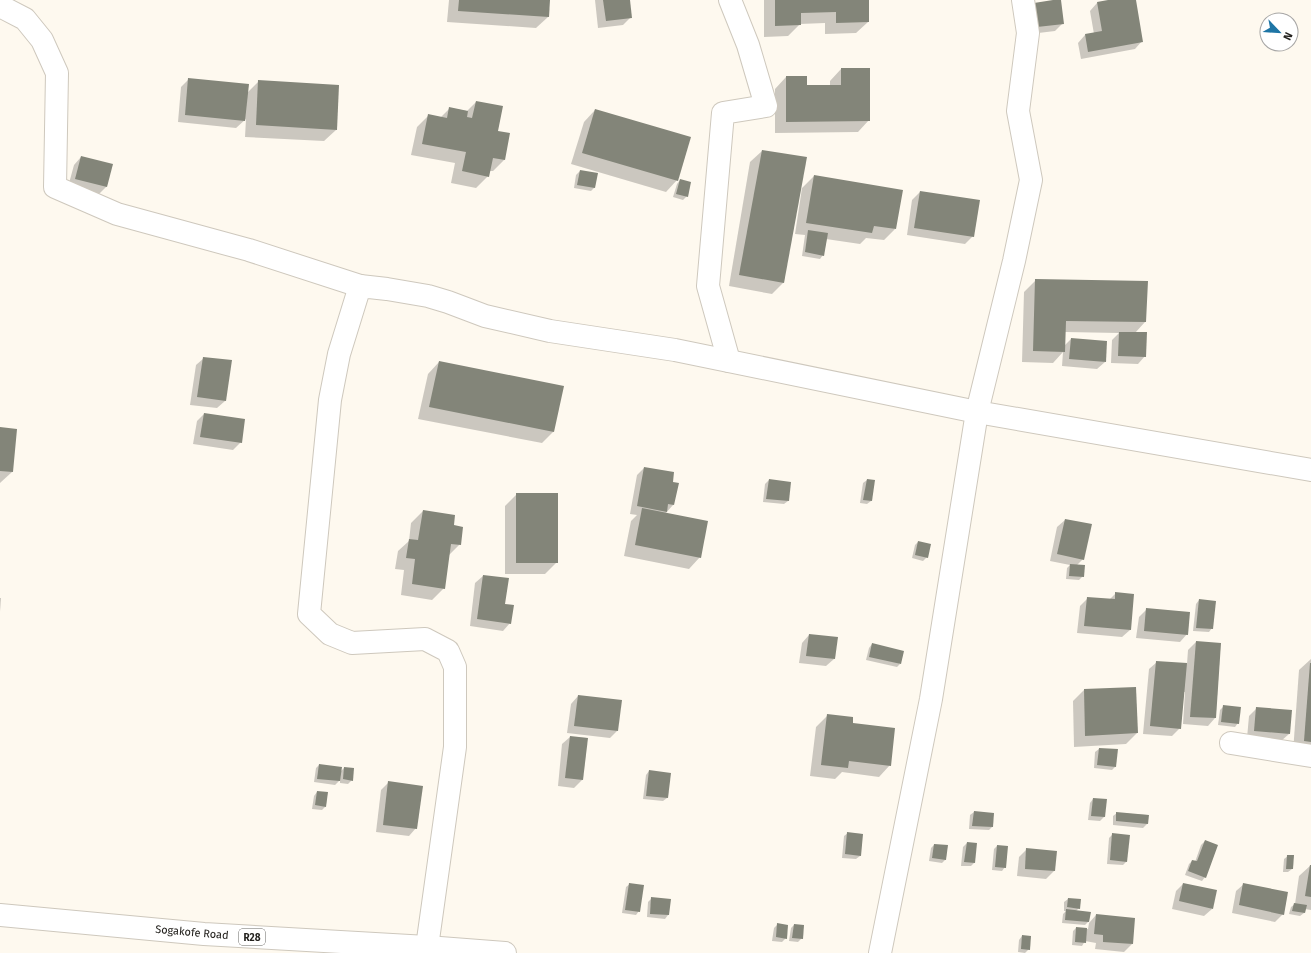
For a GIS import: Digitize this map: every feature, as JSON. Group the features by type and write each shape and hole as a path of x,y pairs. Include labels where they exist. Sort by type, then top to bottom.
{"street":[{"path":"728,361 708,286 723,113 766,106 748,45 730,0"},
{"path":"880,953 931,699 977,412 1014,261 1031,180 1018,111 1028,33 1023,0"},
{"path":"0,6 25,19 42,40 57,73 55,187 117,214 249,250 360,286 428,296 485,316 550,331 675,350 977,412 1311,470"},
{"path":"360,286 339,354 330,400 309,614 330,634 352,643 425,639 448,651 455,667 455,747 427,947"},
{"path":"1231,743 1311,756"},
{"name":"Sogakofe Road","path":"0,915 204,934 505,953"}],"building":[{"path":"459,0 550,0 549,17 458,11"},
{"path":"603,0 630,0 632,18 606,21"},
{"path":"775,0 869,0 869,22 836,23 836,12 801,13 801,25 775,26"},
{"path":"1061,0 1064,24 1037,27 1034,3"},
{"path":"1108,0 1136,0 1143,42 1088,52 1085,34 1102,31 1097,2"},
{"path":"841,68 870,68 870,121 786,122 786,76 807,76 807,85 841,85"},
{"path":"188,78 249,84 245,121 185,115"},
{"path":"258,80 339,85 337,130 256,125"},
{"path":"476,101 503,106 498,131 510,133 505,160 493,158 489,177 462,171 466,152 422,144 428,114 447,118 449,107 468,111 467,117 472,118"},
{"path":"595,109 691,137 678,181 582,153"},
{"path":"762,150 807,157 784,283 739,275"},
{"path":"81,156 113,164 107,187 75,179"},
{"path":"580,170 598,173 595,188 577,185"},
{"path":"814,175 903,190 896,229 874,226 872,233 806,223"},
{"path":"680,179 691,182 688,197 676,194"},
{"path":"920,191 980,200 974,237 914,228"},
{"path":"808,230 828,233 824,256 805,252"},
{"path":"1035,279 1148,281 1146,322 1066,321 1065,352 1033,351"},
{"path":"1119,332 1147,332 1146,357 1118,356"},
{"path":"1071,338 1107,341 1106,362 1069,359"},
{"path":"203,357 232,360 226,401 197,397"},
{"path":"439,361 564,386 554,432 429,407"},
{"path":"204,413 245,419 242,443 200,437"},
{"path":"0,427 17,429 13,472 0,471"},
{"path":"644,467 674,472 673,482 679,483 674,505 668,504 667,512 637,506"},
{"path":"769,479 791,482 789,501 766,499"},
{"path":"867,479 875,480 872,501 863,500"},
{"path":"516,493 558,493 558,563 516,563"},
{"path":"642,508 708,521 701,558 635,545"},
{"path":"423,510 455,515 454,525 463,527 461,545 451,544 445,589 412,584 415,559 406,558 409,539 418,540"},
{"path":"1065,519 1092,524 1084,560 1057,554"},
{"path":"918,541 931,544 928,558 915,555"},
{"path":"1070,564 1085,565 1084,577 1069,576"},
{"path":"483,575 509,578 505,604 514,605 511,624 477,619"},
{"path":"1115,592 1134,594 1131,630 1084,626 1087,597 1115,599"},
{"path":"1199,599 1216,601 1213,629 1196,628"},
{"path":"1146,608 1190,612 1188,635 1144,631"},
{"path":"809,634 838,637 835,659 806,656"},
{"path":"1196,641 1221,643 1216,718 1190,717"},
{"path":"872,643 904,651 901,664 869,657"},
{"path":"1156,661 1187,663 1181,729 1150,726"},
{"path":"1311,663 1311,742 1304,741"},
{"path":"1136,687 1138,733 1085,736 1084,689"},
{"path":"578,695 622,700 618,731 574,726"},
{"path":"1223,705 1241,707 1239,724 1221,722"},
{"path":"1256,707 1292,710 1290,734 1254,731"},
{"path":"827,714 853,717 853,723 895,728 891,766 849,761 848,768 821,765"},
{"path":"570,736 588,738 583,780 565,778"},
{"path":"1099,748 1118,749 1116,767 1097,765"},
{"path":"319,764 342,767 340,781 317,779"},
{"path":"344,767 354,768 353,781 343,779"},
{"path":"649,770 671,773 668,798 646,796"},
{"path":"388,781 423,786 417,829 383,825"},
{"path":"317,791 328,792 326,807 315,805"},
{"path":"1093,798 1107,799 1105,817 1091,816"},
{"path":"974,811 994,813 993,827 972,826"},
{"path":"1116,812 1149,815 1148,824 1116,821"},
{"path":"847,832 863,834 861,856 845,854"},
{"path":"1112,833 1130,835 1127,862 1110,860"},
{"path":"1205,840 1218,845 1206,878 1188,871 1192,860 1197,861"},
{"path":"967,842 977,843 975,863 964,862"},
{"path":"934,844 948,845 946,860 932,858"},
{"path":"997,845 1008,846 1006,868 995,867"},
{"path":"1026,848 1057,851 1055,871 1025,869"},
{"path":"1287,855 1294,855 1293,869 1286,869"},
{"path":"1311,865 1311,897 1305,896"},
{"path":"629,883 644,885 640,912 625,910"},
{"path":"1183,883 1217,890 1213,909 1179,901"},
{"path":"1243,883 1288,892 1284,915 1239,905"},
{"path":"651,897 671,899 669,915 650,914"},
{"path":"1068,898 1081,899 1080,909 1067,907"},
{"path":"1294,903 1307,905 1305,913 1292,911"},
{"path":"1066,909 1091,912 1089,922 1065,920"},
{"path":"1096,914 1135,918 1133,944 1103,942 1103,935 1094,934"},
{"path":"777,923 788,925 787,939 776,937"},
{"path":"794,924 804,925 803,939 792,938"},
{"path":"1076,927 1087,928 1086,943 1075,942"},
{"path":"1022,935 1031,936 1030,950 1021,949"}]}
